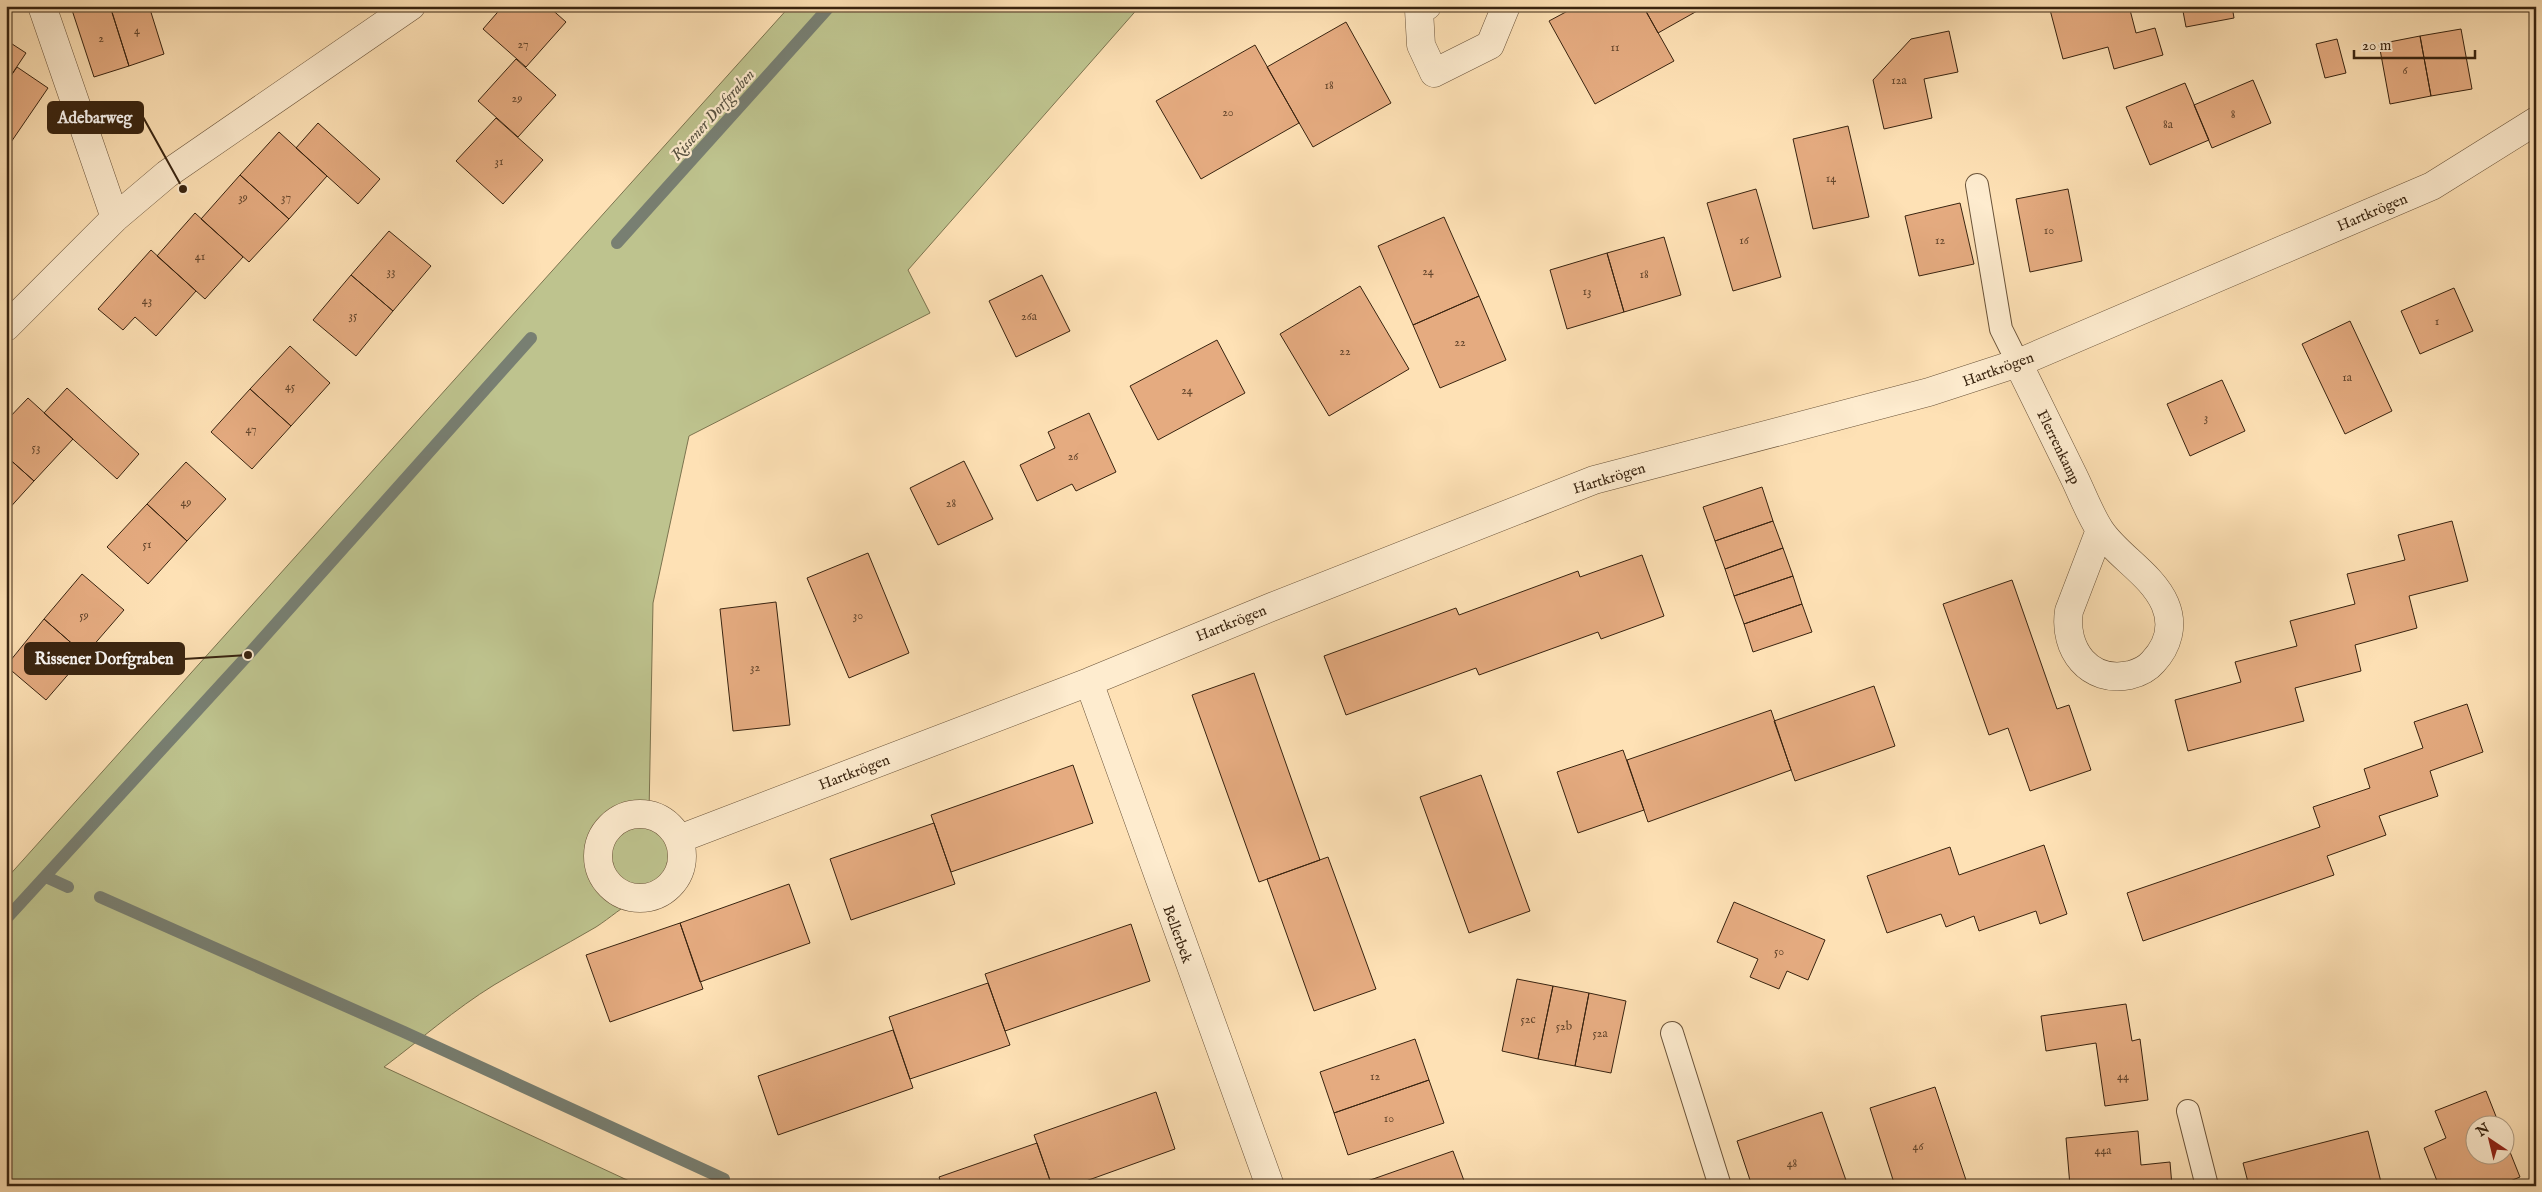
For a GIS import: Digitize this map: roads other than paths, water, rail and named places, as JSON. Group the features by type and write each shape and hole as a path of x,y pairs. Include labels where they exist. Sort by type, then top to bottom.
{"street":[{"path":"42,6 115,218"},
{"path":"6,327 115,218 167,174 411,6"},
{"path":"1427,6 1419,10 1422,45 1434,73 1490,45 1506,6"},
{"name":"Hartkrögen","path":"679,839 1089,682 1274,606 1594,480 1920,395 2018,363 2432,186 2536,122"},
{"name":"Flerrenkamp","path":"2018,363 2100,530 2155,589 2165,603 2170,631 2161,653 2143,669 2121,677 2106,675 2093,670 2082,662 2074,651 2067,625 2069,611 2100,530"},
{"name":"Bellerbek","path":"1089,682 1270,1186"}],"lane":[{"path":"1977,185 2001,329 2018,363"},
{"path":"1672,1034 1720,1186"},
{"path":"2188,1111 2207,1186"}],"waterway":[{"name":"Rissener Dorfgraben","path":"617,243 830,6"},
{"name":"Rissener Dorfgraben","path":"6,919 248,655 531,338"},
{"path":"46,877 68,887"},
{"path":"100,897 404,1032 724,1179"}],"place":[{"name":"Adebarweg","path":"183,189"},
{"name":"Rissener Dorfgraben","path":"248,655"}]}
